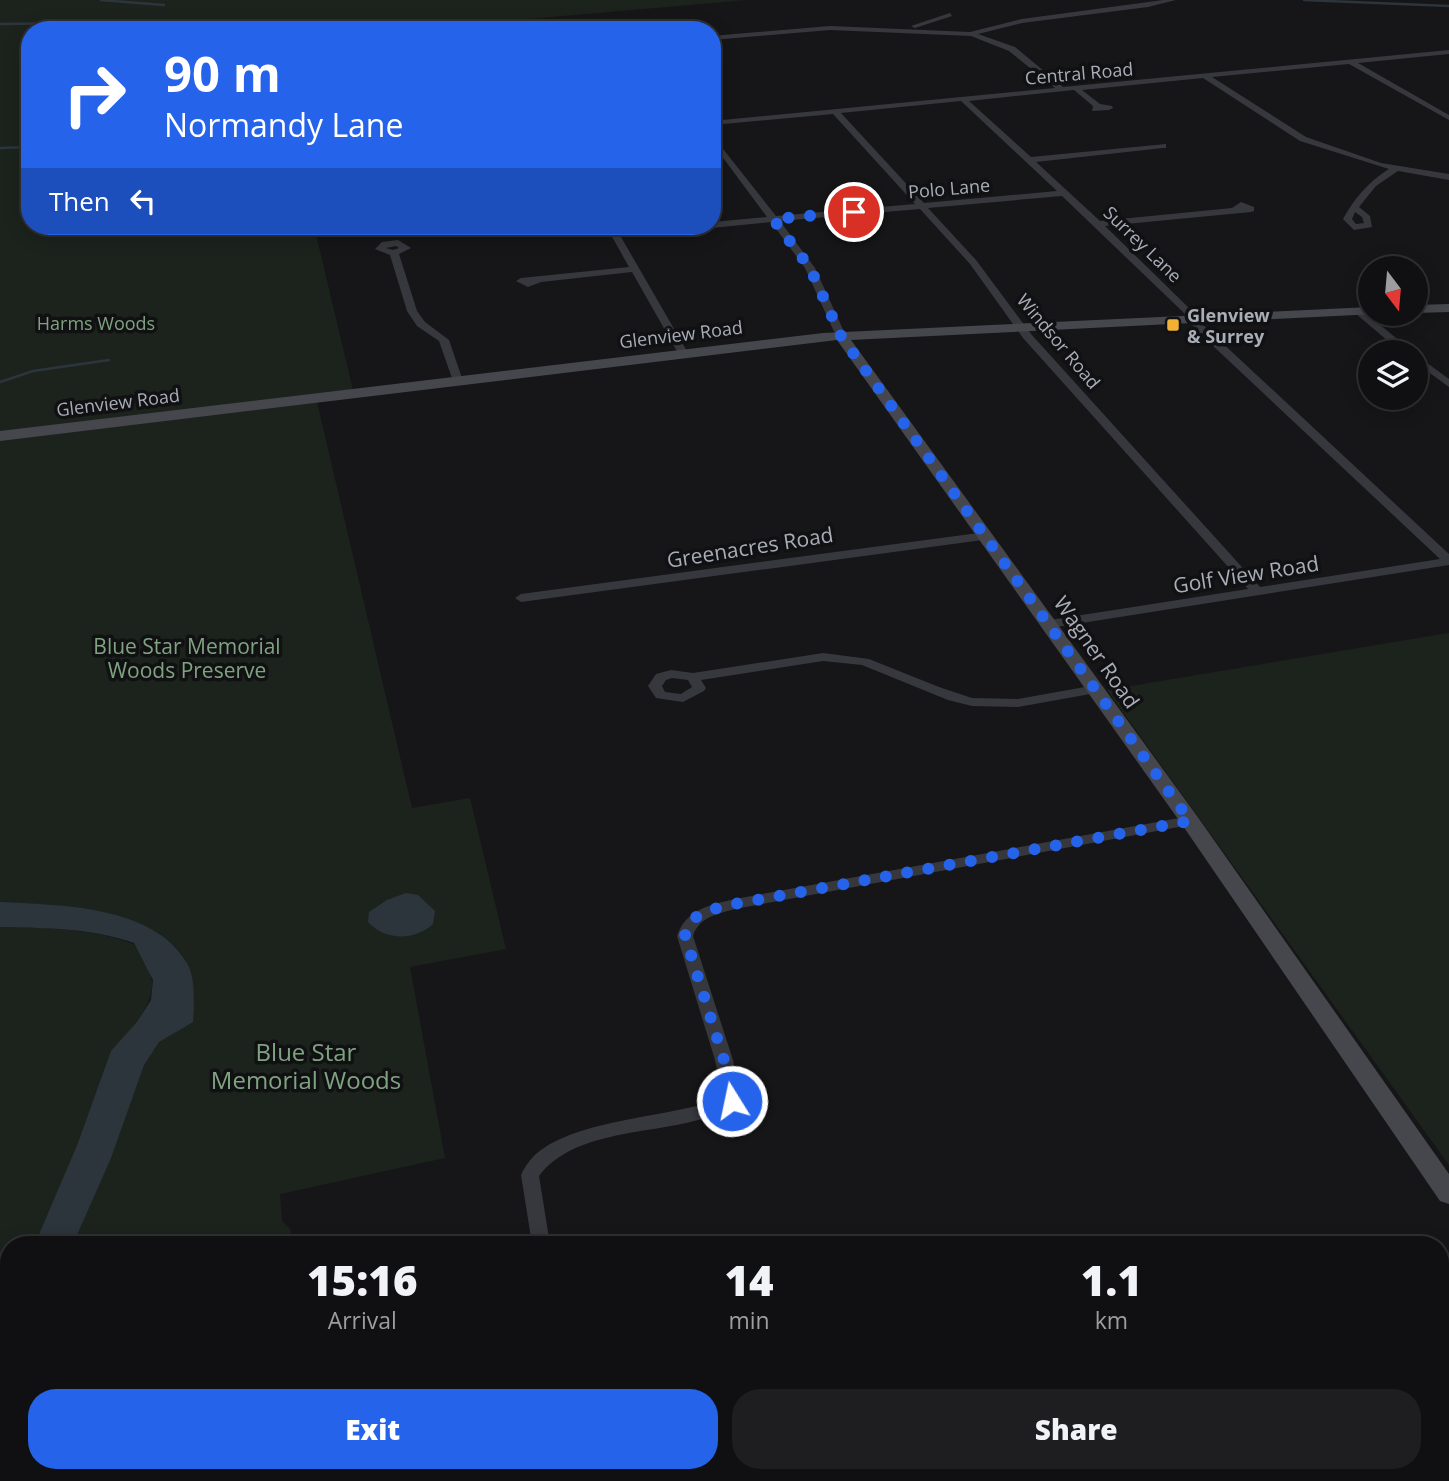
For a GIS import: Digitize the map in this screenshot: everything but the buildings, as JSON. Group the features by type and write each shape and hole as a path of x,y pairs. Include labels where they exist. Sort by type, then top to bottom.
{"main road":[{"path":"1428,309 1449,308"},
{"name":"Glenview Road","path":"0,436 841,336 1358,311"},
{"name":"Wagner Road","path":"841,336 1190,821 1449,1194"}],"street":[{"path":"972,34 1024,22 1130,9 1173,0"},
{"path":"905,29 950,15"},
{"path":"721,37 830,27 972,34 1012,49 1062,90"},
{"name":"Central Road","path":"721,122 1449,52"},
{"path":"1349,61 1449,118"},
{"path":"1204,75 1303,139 1395,169 1449,177"},
{"path":"1077,89 1098,106"},
{"name":"Surrey Lane","path":"962,99 1098,224 1193,319 1449,561"},
{"name":"Windsor Road","path":"836,112 981,272 1020,326 1258,592"},
{"path":"1029,160 1163,146"},
{"name":"Wagner Road","path":"721,149 810,268 841,336"},
{"path":"1353,207 1373,182 1395,169"},
{"name":"Polo Lane","path":"721,225 1063,193"},
{"path":"1098,224 1236,209"},
{"path":"617,235 683,354"},
{"path":"394,253 414,316 444,340 458,381"},
{"path":"537,280 636,269"},
{"path":"1380,326 1395,340"},
{"path":"1428,367 1449,384"},
{"name":"Greenacres Road","path":"521,598 702,576 832,553 986,536"},
{"name":"Golf View Road","path":"1049,624 1449,561"},
{"path":"693,677 823,657 842,657 886,667 955,697 988,704 1028,701 1096,689"},
{"path":"540,1236 530,1175 546,1156 575,1141 707,1112 732,1101 724,1060 685,936 687,928 695,918 735,904 1190,821"}],"green space":[{"name":"Harms Woods","path":"0,0 747,0 506,21 21,21 21,235 316,235 353,390 0,433"},
{"name":"Blue Star Memorial Woods Preserve","path":"317,402 412,808 470,798 506,949 410,967 445,1158 280,1194 282,1221 290,1229 292,1236 0,1236 0,440","holes":["16,903 61,906 112,914 157,932 175,947 188,965 194,1008 140,1017 150,996 152,979 134,944 90,933 15,927"]},
{"path":"1449,633 1449,1165 1107,690"}],"shaded area":[{"path":"406,893 418,895 435,911 433,924 417,934 400,936 383,933 368,922 369,912 387,900"},
{"path":"0,902 76,907 103,912 152,929 172,944 187,963 192,976 193,1022 159,1042 144,1065 111,1158 77,1236 38,1236 78,1143 111,1051 137,1022 151,1000 153,980 134,943 84,932 0,927"}],"waterway":[{"path":"101,0 164,5"},
{"path":"1304,0 1449,6"},
{"path":"0,24 21,24"},
{"path":"0,148 21,147"},
{"path":"0,382 33,371 109,360"}],"place":[{"name":"Glenview & Surrey","path":"1173,325"}],"route":[{"path":"732,1101 724,1060 685,936 691,920 715,909 735,904 1190,821 841,336 810,268 773,219 854,212"}],"park label":[{"name":"Blue Star Memorial Woods","path":"306,1065"}]}
